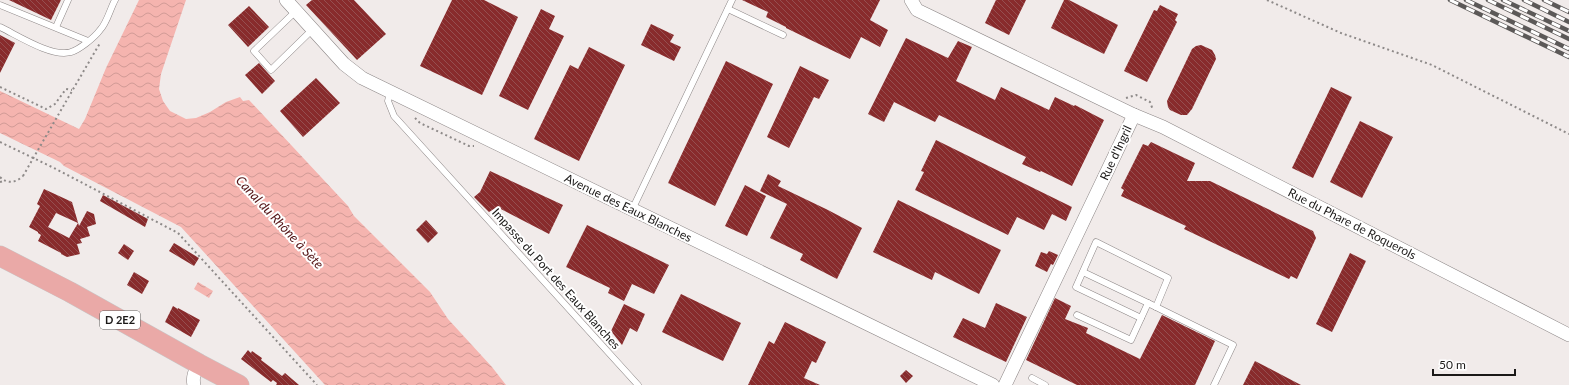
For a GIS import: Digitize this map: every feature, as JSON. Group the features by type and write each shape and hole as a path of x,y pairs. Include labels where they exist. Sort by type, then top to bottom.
{"main road":[{"name":"D 2E2","path":"0,256 70,292 239,385"}],"street":[{"name":"Avenue des Eaux Blanches","path":"286,0 352,71 362,78 993,385"},
{"name":"Rue d'Ingril","path":"914,5 1134,115 1005,385"},
{"name":"Rue du Phare de Roquerols","path":"1134,115 1163,127 1569,335"},
{"path":"194,385 194,372 199,364"}],"lane":[{"path":"56,27 68,0"},
{"path":"0,27 48,51 59,53 71,52 101,30 115,0"},
{"path":"632,210 732,0"},
{"path":"0,5 88,41"},
{"path":"728,9 782,35"},
{"path":"296,11 254,52 271,70 313,29"},
{"name":"Impasse du Port des Eaux Blanches","path":"390,92 388,101 394,116 638,385"},
{"path":"1141,318 1076,287 1096,242 1168,278 1156,307"},
{"path":"1083,272 1233,346 1214,385"},
{"path":"1077,315 1131,340 1148,303"},
{"path":"1032,378 1046,385"}],"path":[{"path":"1267,0 1341,33 1432,66 1569,134"},
{"path":"0,182 13,182 19,180 23,176 96,51 102,38"},
{"path":"0,87 46,109 55,104 66,88 72,90"},
{"path":"0,142 54,168 178,233 317,385"},
{"path":"0,177 4,181"}],"water":[{"name":"Canal du Rhône à Sète","path":"139,0 186,0 161,74 159,89 163,101 170,111 186,119 196,118 210,112 226,102 240,97 243,101 249,100 348,206 354,216 430,292 448,319 492,367 506,385 325,385 181,227 64,166 60,162 0,133 0,91 79,129 85,119 106,68"},
{"path":"198,282 213,291 209,298 194,289"}],"building":[{"path":"9,0 61,0 51,20"},
{"path":"312,0 354,0 386,34 357,60 306,5"},
{"path":"452,0 484,0 518,17 482,95 420,66"},
{"path":"742,0 880,0 870,20 888,30 880,47 861,37 850,59 786,28 766,17 768,12"},
{"path":"996,0 1026,0 1009,35 985,23"},
{"path":"1064,0 1069,0 1118,25 1104,54 1051,28"},
{"path":"1160,5 1178,14 1175,20 1177,22 1147,82 1124,71 1154,10 1157,11"},
{"path":"249,6 269,27 248,47 228,25"},
{"path":"541,9 555,16 549,29 564,36 528,110 499,96"},
{"path":"651,24 674,35 670,42 681,47 674,61 641,45"},
{"path":"0,35 15,43 0,73"},
{"path":"906,38 948,58 958,41 972,47 956,81 995,100 1001,87 1049,110 1055,97 1074,106 1075,105 1104,120 1072,186 1041,171 1040,172 1022,164 1026,157 939,115 935,122 894,102 884,122 868,114"},
{"path":"1201,45 1212,50 1216,59 1192,109 1187,115 1181,115 1170,110 1167,101 1192,49"},
{"path":"589,47 625,65 579,161 534,139 570,65 578,69"},
{"path":"726,61 773,84 715,206 668,183"},
{"path":"259,63 275,81 262,94 245,75"},
{"path":"800,66 829,80 819,99 814,97 789,148 767,137"},
{"path":"316,78 340,103 303,137 280,111"},
{"path":"1331,87 1352,97 1313,178 1292,168"},
{"path":"1360,121 1393,137 1362,198 1330,182"},
{"path":"936,140 1072,207 1066,221 1052,214 1044,230 1017,217 1008,235 915,190 924,172 921,171"},
{"path":"1151,142 1195,163 1187,181 1210,181 1313,231 1316,238 1297,279 1291,276 1289,279 1184,229 1186,226 1121,196 1124,190 1121,188 1143,144 1148,146"},
{"path":"490,171 563,205 549,234 497,207 489,212 474,197 480,192"},
{"path":"768,174 781,181 778,186 862,228 837,279 800,260 803,254 770,238 787,204 760,191"},
{"path":"745,185 766,196 747,236 725,226"},
{"path":"44,189 72,202 79,226 87,211 94,214 96,224 87,227 90,236 80,239 82,243 77,244 80,254 67,257 38,241 41,235 29,227 40,206 37,204","holes":["56,213 78,223 69,238 48,227"]},
{"path":"103,195 148,219 145,227 100,201"},
{"path":"898,200 1001,250 979,294 935,272 932,280 873,252"},
{"path":"426,220 438,233 428,243 416,230"},
{"path":"587,225 669,265 654,294 632,284 624,301 608,293 610,288 566,267"},
{"path":"174,243 199,258 194,266 169,251"},
{"path":"124,244 134,251 128,260 118,253"},
{"path":"1049,251 1058,255 1053,265 1051,264 1047,272 1035,266 1041,252 1047,254"},
{"path":"1350,253 1366,261 1332,332 1316,324"},
{"path":"134,272 149,281 142,294 127,285"},
{"path":"681,294 741,323 723,361 662,332"},
{"path":"1055,298 1071,306 1065,319 1088,328 1086,333 1140,359 1162,315 1215,341 1195,385 1077,385 1026,360"},
{"path":"996,303 1027,317 1006,362 953,337 963,318 985,328"},
{"path":"624,304 645,314 637,332 630,328 622,345 611,331"},
{"path":"173,306 200,320 191,337 165,322"},
{"path":"785,322 826,342 816,363 812,361 804,378 820,385 748,385 769,341 774,344"},
{"path":"248,350 262,358 261,360 282,376 285,373 299,385 276,385 277,383 273,380 271,382 241,359"},
{"path":"1255,361 1301,385 1243,385"},
{"path":"906,370 913,376 906,383 900,376"}],"railway":[{"path":"1450,0 1569,57"},
{"path":"1466,0 1569,49"},
{"path":"1488,0 1569,39"},
{"path":"1503,0 1569,31"},
{"path":"1524,0 1569,22"},
{"path":"1544,0 1569,12"}]}
